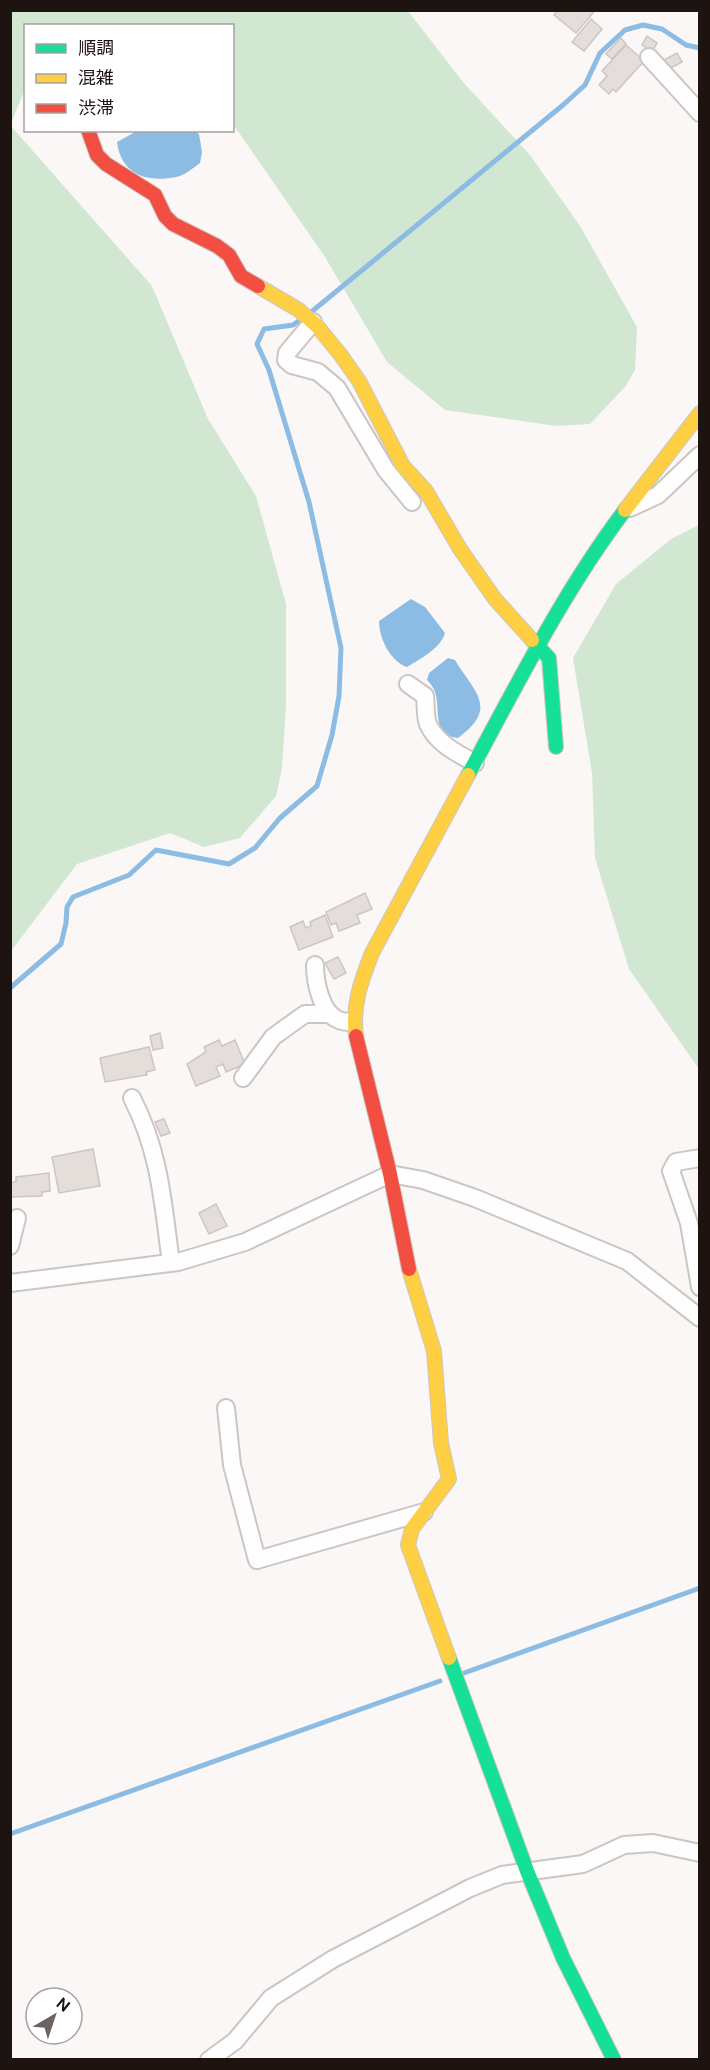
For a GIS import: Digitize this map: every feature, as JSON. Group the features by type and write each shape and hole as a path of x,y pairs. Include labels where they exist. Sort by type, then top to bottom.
{"street":[{"path":"649,57 699,113"},
{"path":"89,132 102,160 155,195 165,216 173,224 217,246 229,255 241,276 299,310 313,322 358,381 403,466 426,491 460,549 490,591 537,647 549,657 556,747"},
{"path":"313,322 287,353 286,360 292,365 318,372 337,388 386,470 412,502"},
{"path":"614,2060 563,1958 527,1871 408,1545 412,1529 449,1479 441,1443 434,1351 411,1278 390,1174 353,1022 360,984 372,953 537,647 569,594 626,509 699,413"},
{"path":"626,509 657,495 699,454"},
{"path":"408,684 425,696 427,723 434,733 448,748 475,763"},
{"path":"315,965 317,991 329,1014 338,1020 353,1022"},
{"path":"243,1078 273,1037 305,1014 329,1014"},
{"path":"132,1098 146,1123 159,1166 171,1263"},
{"path":"699,1158 676,1162 671,1171 689,1223 699,1287"},
{"path":"10,1283 171,1263 245,1242 390,1174 423,1180 475,1198 627,1261 699,1318"},
{"path":"10,1246 16,1218"},
{"path":"226,1408 232,1465 256,1560 424,1512"},
{"path":"209,2060 235,2041 271,1998 333,1959 470,1887 502,1875 583,1864 624,1845 653,1843 699,1854"}],"green space":[{"path":"11,10 408,11 463,82 530,155 580,226 637,327 635,370 625,387 590,424 556,426 445,410 387,362 325,257 234,125 234,24 24,24 24,91 11,123"},
{"path":"10,125 152,286 208,419 256,496 286,604 286,707 282,768 276,796 240,838 204,847 170,833 77,864 11,951"},
{"path":"699,525 699,1069 629,969 595,858 592,773 573,658 616,584 671,539"}],"water":[{"path":"135,132 196,132 199,134 202,152 200,163 176,177 155,179 145,177 130,169 124,162 117,142"},
{"path":"411,599 425,607 445,633 435,648 407,667 395,660 387,648 381,635 379,621"},
{"path":"448,658 455,660 476,691 479,700 478,718 458,738 450,736 440,727 437,698 427,680 429,673"}],"building":[{"path":"558,10 590,10 593,13 576,33 554,15"},
{"path":"591,19 602,29 584,51 572,42"},
{"path":"647,36 657,43 652,52 642,45"},
{"path":"621,38 626,44 612,59 606,54"},
{"path":"626,45 644,61 616,92 613,89 609,94 599,85 607,76 602,71"},
{"path":"677,53 682,62 669,69 664,60"},
{"path":"365,893 372,909 357,915 360,923 339,931 336,923 331,925 326,912"},
{"path":"325,915 333,937 299,950 290,927 303,921 306,928 311,926 310,922"},
{"path":"338,957 346,973 334,979 325,963"},
{"path":"160,1033 163,1048 153,1050 150,1036"},
{"path":"219,1040 222,1046 235,1040 245,1064 226,1072 223,1064 216,1067 220,1076 196,1086 187,1064 206,1052 204,1047"},
{"path":"149,1047 155,1070 146,1072 147,1075 105,1082 100,1058"},
{"path":"164,1119 170,1133 161,1136 155,1122"},
{"path":"93,1149 100,1186 59,1193 52,1157"},
{"path":"49,1173 50,1191 42,1192 42,1196 10,1197 10,1182 16,1182 16,1177"},
{"path":"216,1204 227,1226 209,1234 199,1213"}],"waterway":[{"path":"310,313 563,105 585,85 600,53 625,30 643,25 662,29 686,45 700,48"},
{"path":"10,988 61,944 67,907 73,897 129,875 156,850 229,864 255,848 280,818 317,786 332,735 339,696 341,648 309,502 269,370 257,344 264,329 293,325 300,320"},
{"path":"464,1673 700,1588"},
{"path":"10,1834 440,1681"}],"traffic: fast":[{"path":"468,775 561,606 602,541 625,510"},
{"path":"532,640 549,658 556,747"},
{"path":"449,1658 527,1871 563,1958 614,2060"}],"traffic: slow":[{"path":"258,286 299,310 317,326 340,354 359,381 403,466 426,491 460,549 495,599 532,640"},
{"path":"625,510 700,413"},
{"path":"356,1036 356,1004 372,953 468,775"},
{"path":"409,1269 434,1351 441,1443 449,1479 412,1529 408,1545 449,1658"}],"traffic: jam":[{"path":"89,132 97,155 106,164 155,195 165,216 173,224 217,246 229,255 241,276 258,286"},
{"path":"356,1036 390,1174 409,1269"}]}
